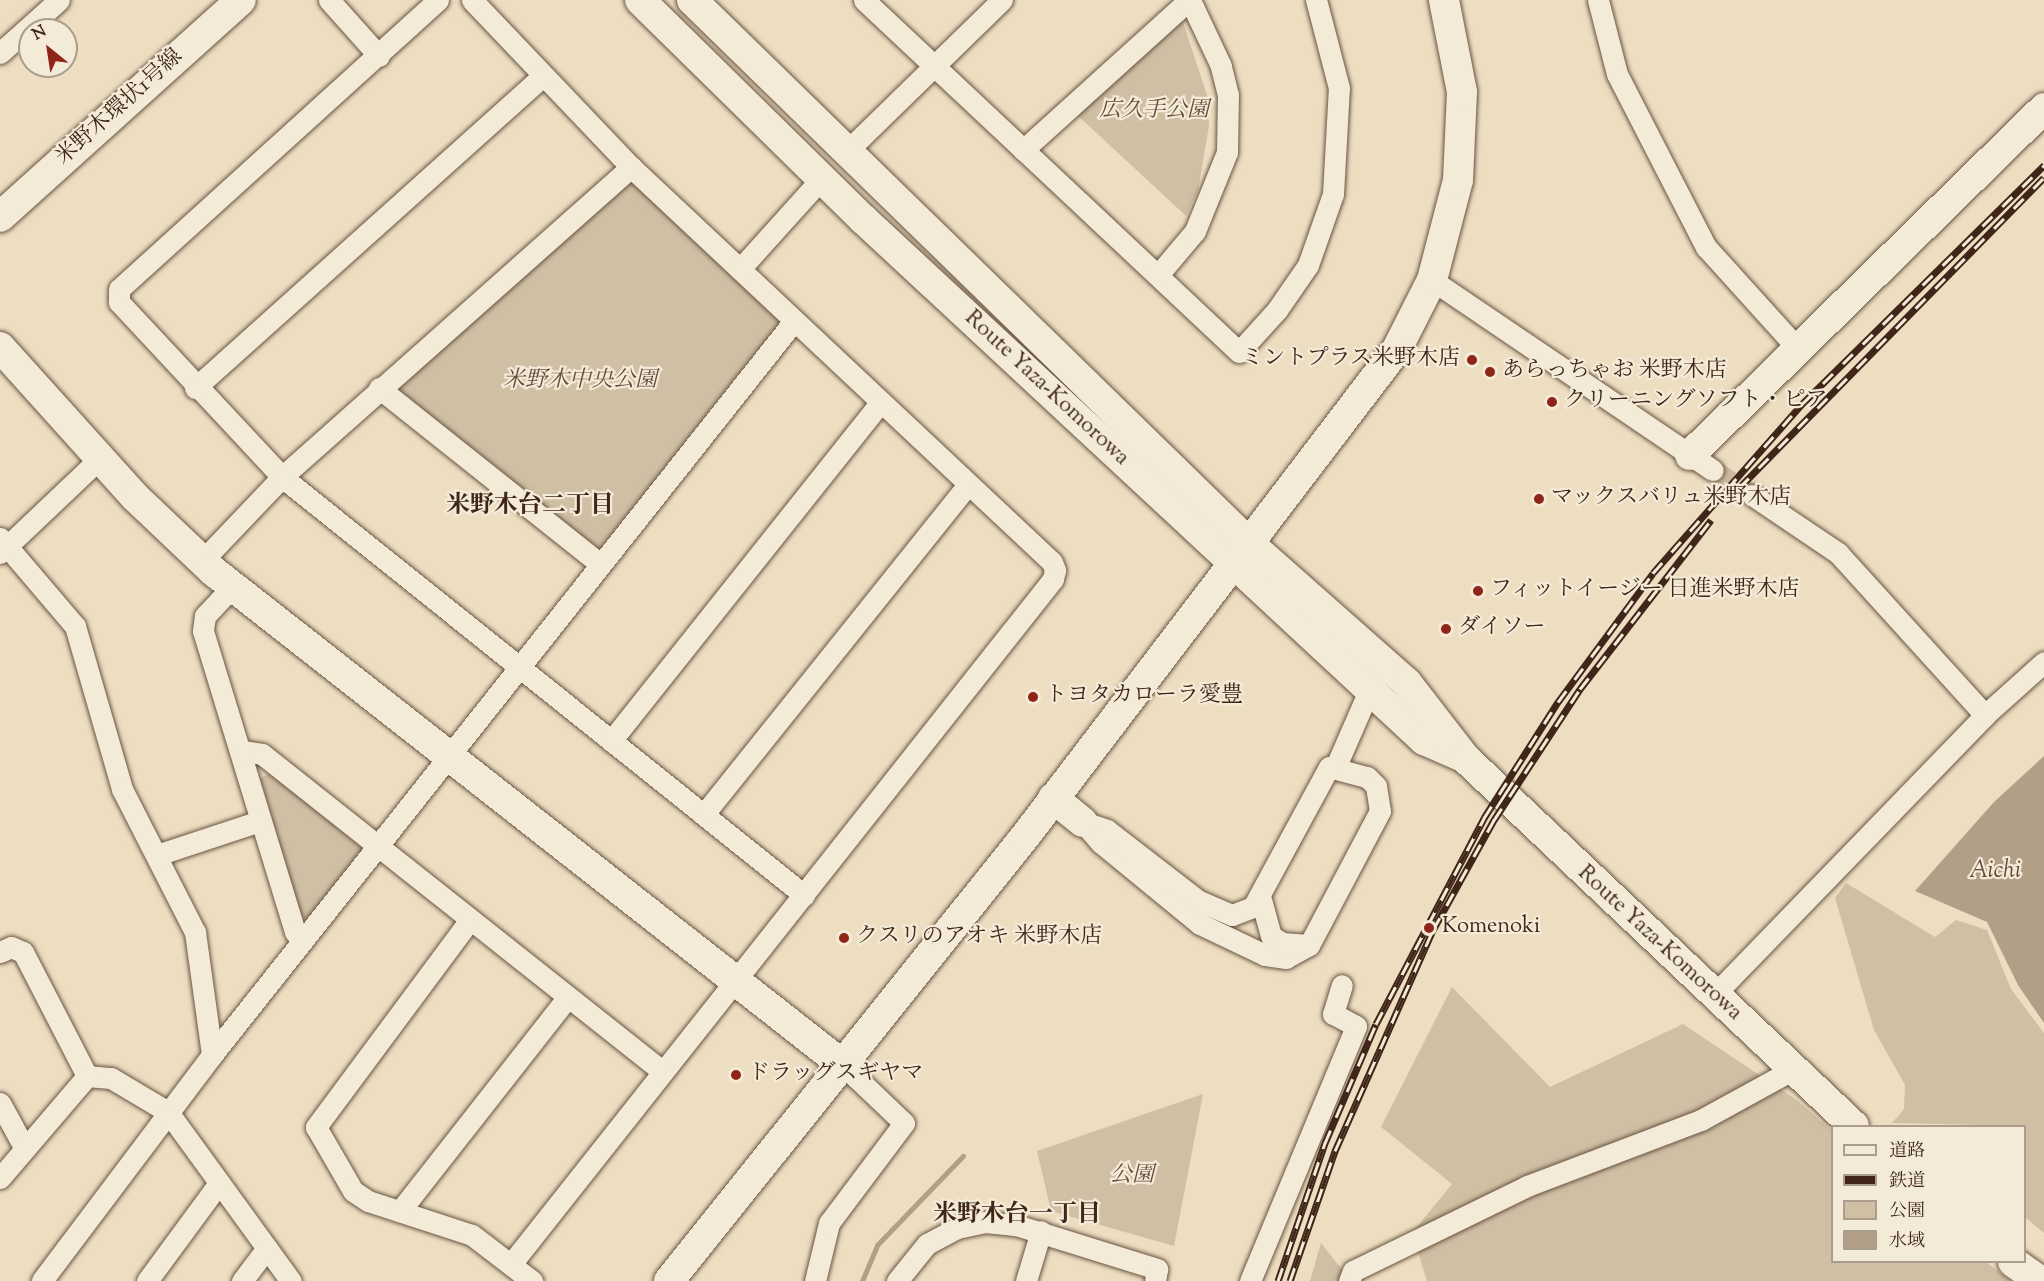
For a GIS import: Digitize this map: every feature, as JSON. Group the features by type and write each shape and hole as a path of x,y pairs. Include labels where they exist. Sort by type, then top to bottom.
{"street":[{"path":"0,53 59,0"},
{"name":"米野木環状1号線","path":"0,217 241,0"},
{"path":"329,0 379,56"},
{"path":"438,0 379,56 119,289 119,302 195,388 282,477 522,664 611,741 804,895"},
{"path":"472,0 631,167 966,487 1052,562 1053,579 804,895 733,980 511,1264"},
{"name":"Route Yaza-Komorowa","path":"640,0 821,179 1244,554 1407,683 1466,759 1713,996 1853,1125"},
{"name":"Route Yaza-Komorowa","path":"692,0 846,152 1244,554 1370,688 1424,740 1466,759"},
{"path":"864,0 1239,352 1278,310 1308,265 1333,194 1340,142 1340,88 1316,0"},
{"path":"846,152 930,64 1002,0"},
{"path":"1023,150 1189,0 1221,66 1228,95 1227,152 1195,231 1158,275"},
{"path":"669,1281 1053,798 1244,554 1384,369 1432,280 1452,210 1461,133 1459,66 1444,0"},
{"path":"1598,0 1617,74 1706,247 1799,350"},
{"path":"195,388 543,76"},
{"path":"1432,280 1701,463 1799,350 2044,108"},
{"path":"202,561 282,477 379,388 631,167"},
{"path":"740,269 821,179"},
{"path":"42,1281 212,1055 794,321"},
{"path":"0,347 100,458 202,561 232,587 449,754 843,1065 904,1123 829,1223 816,1281"},
{"path":"379,388 600,564"},
{"path":"611,741 880,403"},
{"path":"100,458 2,545 71,617 122,789 138,830 157,855 195,932 212,1055"},
{"path":"705,814 966,487"},
{"path":"1752,495 1838,553 1985,715"},
{"path":"232,587 202,625 244,751 260,821 296,932 303,939"},
{"path":"1713,996 1985,715 2044,662"},
{"path":"1083,822 1123,840 1216,910 1243,912 1260,896 1318,779 1336,766 1370,688"},
{"path":"244,751 262,754 662,1071"},
{"path":"1053,798 1083,822 1101,843 1200,924 1264,955 1286,958 1309,945 1380,811 1376,786 1336,766"},
{"path":"157,855 260,821"},
{"path":"1260,896 1272,936 1282,943 1309,945"},
{"path":"470,921 317,1119 319,1136 353,1191 472,1235 532,1281"},
{"path":"0,952 11,947 23,952 87,1076"},
{"path":"1250,1281 1356,1026 1334,1014 1342,985"},
{"path":"400,1210 567,998"},
{"path":"1349,1281 1353,1271 1527,1186 1701,1120 1792,1070"},
{"path":"87,1076 111,1078 168,1112 291,1281"},
{"path":"0,1178 24,1147 87,1076"},
{"path":"0,1103 24,1147"},
{"path":"147,1281 219,1182"},
{"path":"897,1281 920,1250 957,1228 998,1222 1041,1231 1157,1269 1155,1281"},
{"path":"1026,1281 1041,1231"},
{"path":"242,1281 267,1248"},
{"path":"2014,1263 2040,1281"}],"green space":[{"name":"広久手公園","path":"1181,16 1207,95 1209,126 1198,190 1186,216 1076,114"},
{"name":"米野木中央公園","path":"624,181 634,181 780,317 779,327 603,547 593,549 397,394 396,385"},
{"path":"272,773 360,843 363,852 307,919 300,915 260,778"},
{"path":"1846,883 1935,937 1956,920 1987,930 2011,989 2044,1033 2044,1233 2026,1218 2026,1125 1892,1123 1904,1109 1905,1085 1874,1030 1835,898"},
{"path":"1452,987 1550,1087 1683,1024 1798,1101 1831,1130 1831,1263 1987,1263 2011,1281 1427,1281 1412,1233 1452,1184 1381,1127"},
{"name":"公園","path":"1203,1094 1174,1246 1051,1211 1037,1151"},
{"path":"1321,1243 1351,1281 1310,1281"}],"water":[{"name":"Aichi","path":"2044,756 2044,1023 2018,985 1987,922 1915,891 1994,802"}],"waterway":[{"path":"862,1281 877,1245 963,1156"}],"tunnel":[{"path":"1713,470 1752,495"}],"railway":[{"path":"1278,1281 1325,1143 1376,1024 1484,818 1558,702 1653,573 1803,403 2044,165"},
{"path":"1739,488 2044,178"},
{"path":"1290,1281 1335,1151 1433,930 1494,820 1580,689 1711,520"}],"place":[{"name":"ミントプラス米野木店","path":"1472,360"},
{"name":"あらっちゃお 米野木店","path":"1490,372"},
{"name":"クリーニングソフト・ピア","path":"1552,402"},
{"name":"マックスバリュ米野木店","path":"1539,499"},
{"name":"フィットイージー 日進米野木店","path":"1478,591"},
{"name":"ダイソー","path":"1446,629"},
{"name":"トヨタカローラ愛豊","path":"1033,697"},
{"name":"Komenoki","path":"1429,928"},
{"name":"クスリのアオキ 米野木店","path":"844,938"},
{"name":"ドラッグスギヤマ","path":"736,1075"}],"district":[{"name":"米野木台二丁目","path":"530,507"},
{"name":"米野木台一丁目","path":"1017,1216"}]}
